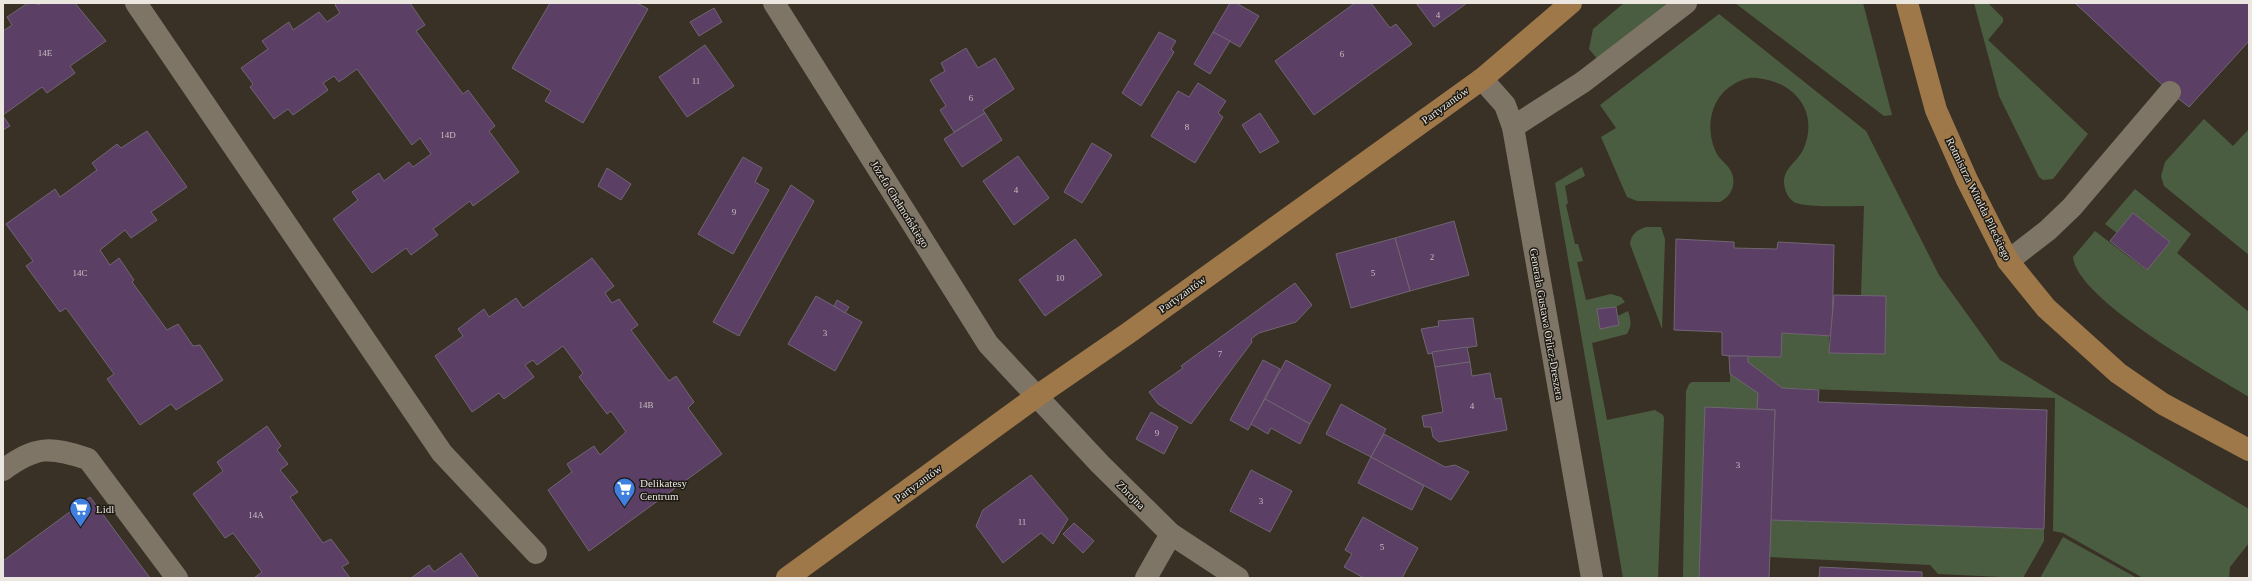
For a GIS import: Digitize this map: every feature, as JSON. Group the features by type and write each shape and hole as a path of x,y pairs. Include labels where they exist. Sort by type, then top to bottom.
{"main road":[{"name":"Partyzantów","path":"787,578 1037,396 1127,334 1482,79 1571,3"},
{"name":"Rotmistrza Witolda Pileckiego","path":"1907,3 1936,110 1967,180 2008,261 2046,308 2118,372 2163,404 2249,450"}],"street":[{"path":"136,3 442,453 536,553"},
{"name":"Józefa Chełmońskiego","path":"774,3 988,344 1037,396"},
{"path":"1513,128 1583,82 1686,3"},
{"name":"Generała Gustawa Orlicz-Dreszera","path":"1482,79 1505,105 1513,128 1592,578"},
{"path":"2008,261 2048,230 2072,207 2170,92"},
{"name":"Zbrojna","path":"1037,396 1100,464 1171,534 1238,578"},
{"path":"3,470 20,458 38,450 66,452 88,459 178,578"},
{"path":"1146,578 1171,534"}],"green space":[{"path":"1624,3 1672,3 1599,61 1589,49 1593,29"},
{"path":"1735,3 1863,3 1892,115 1884,116"},
{"path":"1974,3 1988,3 2003,18 2003,22 1988,40 2088,134 2053,179 2043,180 2039,177 1999,96"},
{"path":"1719,14 1866,131 1939,275 2000,360 2249,509 2249,543 2230,567 2229,578 2143,578 2063,533 2053,531 2055,398 1782,388 1748,362 1748,356 1781,357 1782,333 1829,336 1829,353 1885,354 1886,296 1861,296 1864,206 1800,204 1791,200 1787,194 1784,186 1785,175 1803,150 1807,136 1808,123 1806,112 1801,101 1783,86 1771,81 1748,78 1739,81 1726,90 1715,104 1711,122 1712,141 1717,154 1730,169 1733,177 1731,192 1726,198 1720,202 1637,201 1627,197 1601,137 1616,128 1600,105"},
{"path":"2204,119 2233,146 2249,129 2249,255 2164,186 2161,176 2165,162"},
{"path":"1582,167 1585,176 1565,186 1568,203 1566,205 1575,244 1578,244 1583,261 1577,262 1586,300 1611,294 1621,297 1625,302 1616,307 1597,309 1600,328 1619,325 1618,316 1628,311 1630,320 1630,328 1627,334 1592,343 1607,420 1655,410 1663,415 1664,418 1658,578 1623,578 1555,183"},
{"path":"2135,189 2191,234 2177,253 2249,312 2249,397 2178,354 2121,314 2097,294 2080,274 2073,257 2095,231 2146,270 2170,242 2133,213 2117,233 2105,224"},
{"path":"1646,227 1661,227 1665,239 1662,329 1630,244 1635,233"},
{"path":"1730,374 1758,393 1757,409 1705,408 1699,578 1683,578 1686,391 1689,384 1692,382 1730,382"},
{"path":"1770,520 2044,529 2044,541 2023,578 1938,574 1930,565 1769,557"},
{"path":"2063,537 2137,578 2040,578"}],"building":[{"path":"28,3 37,3 38,5 41,3 75,3 106,41 70,66 75,73 47,93 42,87 3,115 3,31 12,25 7,17"},
{"path":"337,3 410,3 425,25 416,31 463,94 468,90 495,126 489,131 519,172 473,206 470,201 433,229 438,235 411,255 406,248 372,273 333,219 358,200 352,192 379,173 384,181 409,162 413,167 431,154 420,138 412,145 357,69 339,82 334,76 323,83 328,90 293,115 288,109 274,119 250,87 253,84 241,68 268,49 262,41 289,22 293,30 319,12 327,22 340,13 335,5"},
{"path":"550,3 637,3 648,9 583,123 545,101 551,91 512,68"},
{"path":"1230,3 1236,3 1259,16 1240,47 1213,32"},
{"path":"1355,3 1371,3 1390,28 1396,24 1412,44 1314,115 1275,61"},
{"path":"1416,3 1467,3 1434,27"},
{"path":"2075,3 2249,3 2249,41 2189,107 2170,92"},
{"path":"714,8 722,22 699,36 690,22"},
{"path":"1159,32 1176,41 1171,49 1174,52 1141,106 1122,93"},
{"path":"1213,32 1230,41 1210,74 1194,64"},
{"path":"705,45 734,86 687,117 659,77"},
{"path":"966,48 978,68 995,58 1014,89 983,110 985,113 954,132 940,110 946,106 930,80 945,71 941,63"},
{"path":"1198,83 1226,101 1218,113 1223,117 1195,163 1151,136 1178,91 1189,97"},
{"path":"985,113 1002,140 962,167 944,139"},
{"path":"1260,113 1279,142 1260,153 1242,125"},
{"path":"3,116 10,126 3,130"},
{"path":"147,131 187,187 151,212 157,220 131,238 125,230 100,250 110,265 119,258 134,280 132,282 167,330 178,324 193,346 200,345 223,380 176,410 171,404 140,425 107,379 114,374 66,308 60,312 26,266 33,261 6,224 55,189 60,197 97,170 92,163 117,144 121,148"},
{"path":"1092,143 1112,155 1082,203 1064,192"},
{"path":"1018,156 1049,198 1014,225 983,181"},
{"path":"743,157 762,168 755,182 769,190 733,254 698,234"},
{"path":"607,168 631,184 621,200 598,186"},
{"path":"791,185 814,201 739,336 713,322"},
{"path":"2133,213 2170,242 2147,270 2110,241"},
{"path":"1454,221 1469,275 1410,291 1395,238"},
{"path":"1395,238 1410,291 1351,308 1336,254"},
{"path":"1075,239 1102,275 1045,316 1019,280"},
{"path":"1676,239 1734,242 1734,248 1777,249 1778,242 1834,245 1832,336 1782,333 1781,357 1729,356 1722,355 1722,332 1674,330"},
{"path":"592,258 614,286 605,293 612,303 619,299 638,325 631,330 669,381 676,376 694,402 688,408 722,454 589,551 548,490 572,472 567,464 594,446 600,455 626,432 611,411 607,414 579,377 583,373 563,346 537,365 533,360 525,365 534,377 504,399 499,393 472,412 435,356 463,336 458,329 484,309 489,317 516,298 523,308"},
{"path":"1295,283 1312,305 1296,322 1259,333 1251,339 1252,342 1191,424 1158,404 1149,392 1183,368 1181,366"},
{"path":"1834,295 1886,296 1885,354 1829,353"},
{"path":"816,296 862,322 835,371 788,344"},
{"path":"837,300 849,307 845,313 834,306"},
{"path":"1616,307 1619,325 1600,329 1597,309"},
{"path":"1473,318 1477,346 1428,354 1421,329 1439,326 1438,321"},
{"path":"1467,347 1470,362 1435,367 1432,352"},
{"path":"1729,356 1748,356 1748,362 1782,388 1819,390 1818,402 2047,410 2044,529 1770,520 1775,410 1757,409 1758,393 1730,374"},
{"path":"1263,360 1280,369 1248,430 1230,420"},
{"path":"1286,360 1331,385 1310,424 1265,399"},
{"path":"1470,362 1472,376 1490,373 1495,399 1501,398 1507,430 1439,442 1433,437 1431,427 1424,427 1422,416 1443,412 1435,367"},
{"path":"1265,399 1310,424 1300,444 1271,428 1268,434 1251,424"},
{"path":"1341,404 1386,429 1371,457 1326,434"},
{"path":"1705,407 1775,410 1769,578 1699,578"},
{"path":"1151,412 1178,427 1164,454 1136,439"},
{"path":"267,426 281,446 277,450 288,464 280,470 298,492 290,497 323,543 331,539 349,563 342,567 350,578 254,578 262,572 233,533 225,538 193,494 223,471 217,462"},
{"path":"1384,434 1445,467 1455,465 1469,472 1451,500 1371,457"},
{"path":"1371,457 1424,486 1412,510 1358,483"},
{"path":"1251,470 1292,491 1270,532 1230,511"},
{"path":"1031,475 1068,519 1053,544 1041,533 1003,563 976,526 983,510"},
{"name":"Lidl","path":"90,497 150,578 3,578 3,561"},
{"path":"1363,517 1418,548 1402,578 1364,578 1344,567 1352,554 1345,550"},
{"path":"1074,523 1094,541 1083,553 1063,534"},
{"path":"461,553 479,578 411,578 429,565 434,572"},
{"path":"1820,567 1922,572 1922,578 1819,578"}],"place":[{"name":"Delikatesy Centrum","path":"624,508"},
{"name":"Lidl","path":"80,528"}]}
